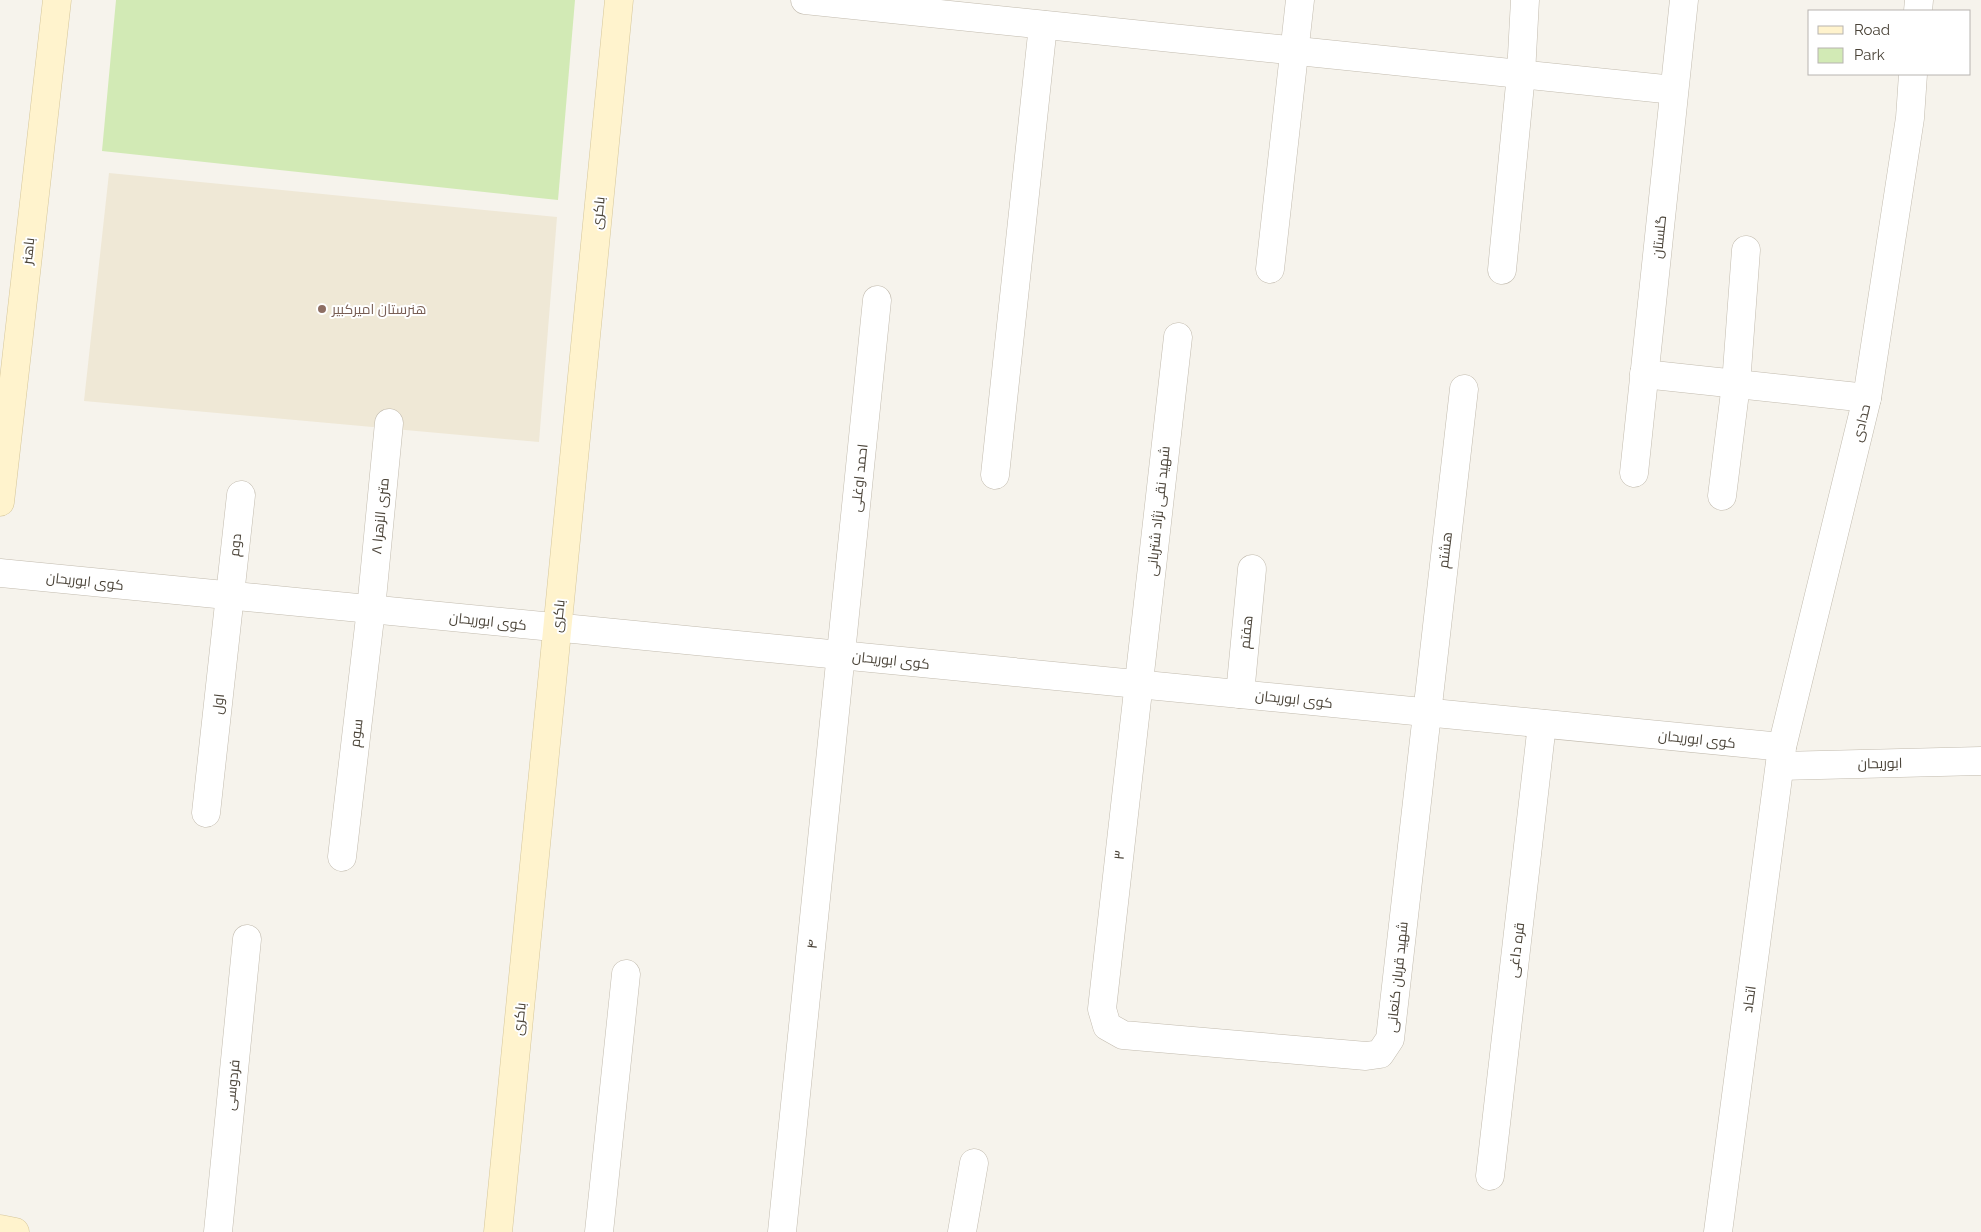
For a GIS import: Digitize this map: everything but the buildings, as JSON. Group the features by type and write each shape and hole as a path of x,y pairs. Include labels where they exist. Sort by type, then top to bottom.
{"street":[{"name":"باهنر","path":"0,502 57,0"},
{"name":"باکری","path":"498,1232 619,0"},
{"path":"805,0 1674,90"},
{"path":"1270,269 1300,0"},
{"path":"1502,270 1521,74 1525,0"},
{"name":"گلستان","path":"1634,473 1684,0"},
{"path":"995,474 1043,25"},
{"name":"حدادی","path":"1781,756 1868,398 1910,118 1913,75"},
{"path":"1722,496 1736,384 1746,250"},
{"name":"احمد اوغلی","path":"841,655 877,300"},
{"name":"شهید نقی نژاد شتربانی","path":"1138,684 1178,337"},
{"path":"1644,374 1868,398"},
{"name":"هشتم","path":"1427,712 1464,389"},
{"name":"۸ متری الزهرا","path":"371,609 389,423"},
{"name":"دوم","path":"230,596 241,495"},
{"name":"هفتم","path":"1240,694 1252,569"},
{"name":"کوی ابوریحان","path":"0,573 1427,712 1542,724 1781,756"},
{"name":"اول","path":"206,813 230,596"},
{"name":"سوم","path":"342,857 371,609"},
{"name":"۴","path":"782,1232 841,655"},
{"name":"۳","path":"1107,1026 1102,1009 1138,684"},
{"name":"شهید قربان کنعانی","path":"1107,1026 1123,1035 1366,1056 1380,1054 1390,1039 1427,712"},
{"name":"قره داغی","path":"1490,1176 1542,724"},
{"name":"ابوریحان","path":"1781,756 1981,761"},
{"name":"اتحاد","path":"1718,1232 1781,756"},
{"name":"فردوسی","path":"218,1232 247,939"},
{"path":"599,1232 626,974"},
{"path":"962,1232 974,1163"},
{"path":"0,1229 15,1232"}],"shaded area":[{"name":"هنرستان امیرکبیر","path":"109,173 557,217 539,442 84,401"}],"green space":[{"path":"116,0 575,0 558,200 102,151"}],"place":[{"name":"هنرستان امیرکبیر","path":"322,309"}]}
